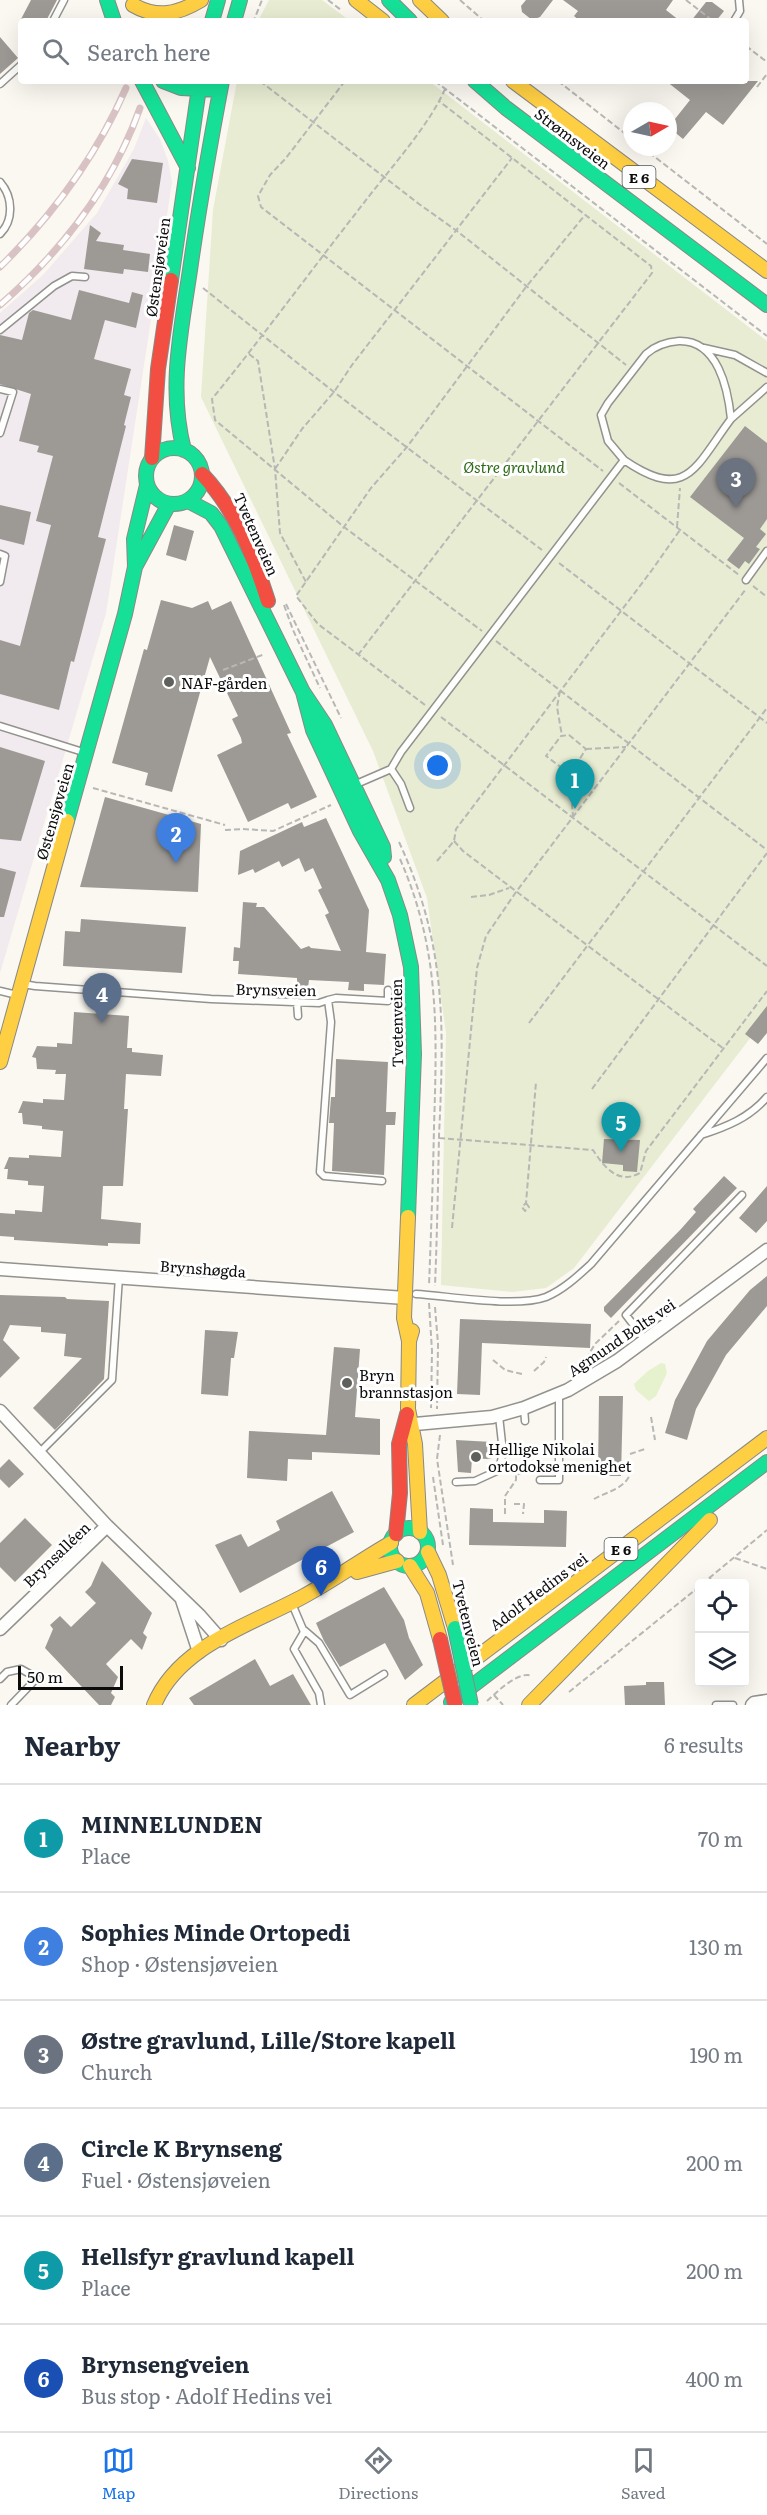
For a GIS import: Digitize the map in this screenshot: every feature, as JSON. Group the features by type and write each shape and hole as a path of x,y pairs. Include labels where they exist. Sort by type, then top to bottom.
{"main road":[{"path":"107,0 113,18"},
{"path":"132,3 141,11 156,15 171,15 201,0"},
{"path":"213,18 218,0"},
{"path":"235,18 240,0"},
{"path":"357,0 378,18"},
{"path":"389,0 407,18"},
{"path":"420,0 439,18"},
{"path":"132,3 140,18"},
{"path":"144,84 188,168"},
{"path":"170,84 181,88 201,84 221,86 201,194 177,361 174,410 184,450"},
{"name":"Østensjøveien","path":"0,1062 125,614 135,567 134,539 147,485 147,466 152,458 159,369 201,84"},
{"path":"470,84 506,108"},
{"name":"Strømsveien","path":"478,84 506,108 767,305"},
{"name":"Strømsveien","path":"517,84 767,271"},
{"path":"147,485 152,495 169,504 188,501 199,489 202,474 196,459 184,450 164,450 152,458"},
{"name":"Tvetenveien","path":"202,474 224,499 255,562 283,649"},
{"name":"Tvetenveien","path":"188,501 205,508 217,519 303,692 325,725 383,847 388,880 407,943 413,983 414,1042 410,1169 419,1252 410,1296 415,1318 409,1341 407,1425 399,1444 400,1493 394,1538"},
{"name":"Østensjøveien","path":"135,567 148,544 156,520 169,504"},
{"name":"Tvetenveien","path":"303,692 313,730 360,831 388,880"},
{"name":"Tvetenveien","path":"407,1425 415,1444 420,1532"},
{"name":"Adolf Hedins vei","path":"414,1705 767,1438"},
{"name":"E 6","path":"447,1705 767,1462"},
{"name":"E 6","path":"529,1705 706,1525 753,1472"},
{"path":"154,1705 163,1685 172,1674 199,1652 338,1577 409,1528 420,1532 427,1540 428,1552 422,1561 338,1577"},
{"path":"394,1538 391,1550 403,1564"},
{"name":"Tvetenveien","path":"428,1552 444,1591 455,1628 471,1705"},
{"name":"Tvetenveien","path":"403,1564 427,1593 441,1639 455,1705"}],"street":[{"name":"Agmund Bolts vei","path":"407,1425 499,1415 559,1394 599,1373 646,1341 767,1250"},
{"name":"Brynshøgda","path":"0,1269 410,1296"},
{"path":"0,1412 107,1526 213,1628 221,1640"},
{"name":"Brynsalléen","path":"0,1629 107,1526"},
{"path":"182,1599 199,1652"},
{"path":"752,1705 754,1702 767,1701"}],"lane":[{"path":"55,18 64,0"},
{"path":"736,18 740,11 739,0"},
{"path":"0,84 18,69"},
{"path":"0,183 8,194 10,213 7,225 0,234"},
{"path":"0,330 54,286 72,276 85,277"},
{"path":"767,373 735,355 685,341 664,343 652,348 601,415 608,441 624,460 637,469 658,478 680,479 689,474 731,419 767,387"},
{"path":"704,348 715,362 724,384 731,419"},
{"path":"0,389 13,392 0,433"},
{"path":"354,786 391,769 401,752 624,460"},
{"path":"746,580 767,551"},
{"path":"0,555 5,556 0,582"},
{"path":"0,726 87,753"},
{"path":"391,769 401,784 410,808"},
{"name":"Brynsveien","path":"0,991 35,986 171,996 319,1003 328,1000 330,1029 320,1172 324,1176 382,1181"},
{"path":"328,1000 336,998 388,1001 388,990"},
{"path":"297,1002 298,1016"},
{"path":"410,1296 514,1301 533,1300 557,1291 591,1264 767,1058"},
{"path":"698,1136 739,1120 753,1111 767,1097"},
{"path":"646,1341 626,1315 742,1196"},
{"path":"39,1453 112,1380 119,1277"},
{"path":"540,1480 559,1480 559,1394"},
{"path":"524,1408 525,1421"},
{"path":"456,1482 475,1481 499,1470 502,1433 499,1415"},
{"path":"291,1603 304,1630 319,1643 350,1695 384,1674"},
{"path":"304,1630 303,1636 294,1649 319,1693 321,1705"},
{"path":"0,1679 7,1672 21,1669 37,1678 11,1705"},
{"path":"716,1705 733,1705"}],"path":[{"path":"255,18 262,0"},
{"path":"460,0 481,18"},
{"path":"686,0 709,18"},
{"path":"749,48 767,62"},
{"path":"757,87 767,74"},
{"path":"264,84 457,231 633,370"},
{"path":"343,84 261,189 258,202 265,212 746,580"},
{"path":"439,84 767,336"},
{"path":"562,84 623,132"},
{"path":"445,89 439,101 384,177 264,336 212,399 215,420 344,527 480,629"},
{"path":"358,655 652,273 651,266 439,101"},
{"path":"654,156 766,243"},
{"path":"274,469 302,429 334,392 352,364 396,311 512,158"},
{"path":"423,704 318,624 296,596 371,488 407,447 424,420 526,286 585,215"},
{"path":"200,286 334,392 767,723"},
{"path":"249,354 258,361 274,469 280,533 306,582"},
{"path":"437,861 454,841 456,829 621,611 679,529 680,479"},
{"path":"452,1228 459,1138 464,1116 479,958 486,936 516,892 750,584 767,597"},
{"path":"497,642 700,797 767,852 592,1089"},
{"path":"223,670 270,653"},
{"path":"561,691 557,707 562,736"},
{"path":"529,1023 767,708"},
{"path":"442,718 767,966"},
{"path":"570,774 546,756 562,736 569,735 586,749 627,747"},
{"path":"573,818 570,774 586,749"},
{"path":"90,788 225,825"},
{"path":"225,830 273,831 339,802"},
{"path":"454,841 463,851 510,888 724,1049"},
{"path":"471,897 489,895 510,888"},
{"path":"439,1138 593,1150 613,1175 633,1177 640,1173 646,1152 767,991"},
{"path":"526,1203 536,1082"},
{"path":"586,1359 596,1344 626,1315"},
{"path":"534,1371 546,1357"},
{"path":"493,1360 505,1370 522,1374"},
{"path":"651,1417 655,1440"},
{"path":"440,1435 437,1459 453,1566"},
{"path":"630,1454 645,1449"},
{"path":"432,1469 444,1550"},
{"path":"504,1514 506,1492 514,1484 516,1474 524,1474"},
{"path":"594,1499 621,1486 628,1480 630,1474"},
{"path":"514,1504 524,1504 523,1514"},
{"path":"708,1579 767,1530"},
{"path":"735,1558 767,1569"},
{"path":"564,1696 695,1590"},
{"path":"483,1705 521,1675 529,1674 536,1680"},
{"path":"494,1695 503,1705"}],"shaded area":[{"path":"146,118 160,139 172,182 106,613 0,973 0,313 43,275 97,213 134,149"}],"green space":[{"path":"269,0 322,0 346,18 260,18"},
{"name":"Østre gravlund","path":"236,84 433,84 767,341 767,1016 574,1268 546,1288 512,1292 441,1285 446,1033 427,898 373,751 201,397 213,210"},
{"path":"661,1363 665,1364 667,1373 656,1396 649,1401 636,1390 634,1384"}],"building":[{"path":"31,0 57,0 48,18 22,18"},
{"path":"526,0 553,0 537,18 530,18 522,12 521,6"},
{"path":"563,0 673,0 666,10 676,18 576,18 574,16 578,11"},
{"path":"706,2 712,2 724,11 718,18 693,18"},
{"path":"0,37 18,58 0,74"},
{"path":"749,81 758,81 723,125 706,112 683,139 677,134 677,116 690,100 670,84 749,84"},
{"path":"132,159 163,163 157,203 127,199 128,189 118,184"},
{"path":"90,225 101,233 96,241 124,245 123,250 150,254 148,272 124,269 123,274 84,269"},
{"path":"79,290 129,303 132,292 143,295 136,328 105,320 94,359 131,369 124,395 131,397 98,537 106,539 59,710 0,694 0,640 20,646 51,525 36,521 53,456 37,452 39,446 19,441 31,394 0,384 0,335 22,340 29,313 33,310 71,320"},
{"path":"745,426 767,443 767,519 760,529 766,534 756,547 760,549 749,564 745,561 739,569 727,560 744,538 690,497"},
{"path":"0,505 31,512 24,545 0,539"},
{"path":"174,525 194,531 186,561 166,555"},
{"path":"161,600 192,608 208,601 212,610 231,601 291,733 287,734 317,797 291,809 288,803 248,822 217,755 242,743 232,719 238,716 210,657 172,792 145,785 148,773 112,763 144,649 147,650"},
{"path":"0,747 45,761 21,841 0,839"},
{"path":"105,797 201,824 198,892 80,887"},
{"path":"326,818 369,910 366,952 386,954 384,985 364,984 364,991 348,990 349,982 309,980 308,988 297,987 297,978 238,974 239,961 233,961 234,947 240,948 243,902 257,903 256,907 264,907 301,949 309,946 341,951 325,915 329,913 318,890 322,888 313,868 305,872 299,858 282,867 279,861 255,873 253,869 238,875 240,851 302,822 304,827"},
{"path":"0,868 16,872 4,917 0,917"},
{"path":"81,919 186,927 182,973 63,966 65,931 80,932"},
{"path":"767,1006 767,1033 758,1044 745,1034"},
{"path":"74,1012 129,1016 127,1048 132,1048 132,1052 163,1055 161,1076 126,1074 124,1109 128,1109 123,1186 103,1186 101,1219 141,1223 140,1244 108,1243 108,1246 14,1240 14,1237 0,1236 0,1213 15,1214 15,1210 42,1212 44,1186 28,1185 28,1181 7,1179 8,1169 4,1169 9,1157 29,1158 29,1155 61,1157 63,1131 23,1124 22,1113 18,1113 23,1101 43,1103 43,1099 64,1100 66,1074 55,1074 56,1070 37,1069 36,1058 32,1057 37,1046 57,1047 57,1043 72,1044"},
{"path":"336,1059 388,1062 386,1112 396,1112 395,1125 386,1125 384,1175 332,1171 334,1123 329,1123 331,1097 335,1097"},
{"path":"604,1139 640,1140 637,1172 623,1171 623,1165 602,1163"},
{"path":"724,1176 737,1188 611,1318 604,1311 604,1307 681,1229 696,1212 693,1209"},
{"path":"767,1186 767,1221 756,1233 739,1218"},
{"path":"767,1276 767,1306 726,1355 696,1409 687,1440 665,1433 675,1400 707,1341 750,1290"},
{"path":"0,1295 109,1301 104,1379 55,1430 33,1408 82,1358 64,1356 66,1334 41,1332 41,1327 10,1325 3,1340 20,1358 0,1378"},
{"path":"460,1319 591,1324 590,1348 482,1343 480,1395 457,1394"},
{"path":"205,1330 238,1332 234,1358 231,1358 228,1396 201,1394"},
{"path":"334,1347 360,1349 355,1417 380,1419 380,1455 312,1452 312,1460 288,1459 287,1481 247,1478 249,1431 326,1435"},
{"path":"599,1396 623,1396 621,1476 598,1476"},
{"name":"Hellige Nikolai ortodokse menighet","path":"456,1440 492,1442 495,1453 492,1458 472,1458 471,1473 458,1472"},
{"path":"9,1459 24,1474 9,1488 0,1479 0,1468"},
{"path":"332,1491 354,1532 240,1593 215,1545 241,1534 248,1547 280,1530 276,1521"},
{"path":"470,1508 493,1509 493,1522 544,1523 544,1510 567,1511 566,1547 469,1545"},
{"path":"25,1518 52,1545 15,1582 0,1567 0,1543"},
{"path":"102,1561 152,1613 143,1633 147,1637 142,1650 131,1639 106,1664 118,1677 111,1693 115,1697 111,1705 99,1705 45,1648 53,1629 50,1625 60,1616 71,1627 96,1603 85,1592 91,1586"},
{"path":"384,1587 404,1620 409,1638 423,1665 405,1680 385,1643 340,1667 316,1623"},
{"path":"255,1659 270,1686 293,1674 311,1705 194,1705 189,1698"},
{"path":"646,1682 664,1682 665,1705 625,1705 624,1686 646,1685"}],"railway":[{"path":"0,267 38,227 72,184 101,137 126,88"},
{"path":"0,305 44,263 83,216 115,165 140,108"}],"traffic: fast":[{"path":"107,0 113,18"},
{"path":"213,18 218,0"},
{"path":"235,18 240,0"},
{"path":"389,0 407,18"},
{"path":"144,84 188,168"},
{"path":"171,84 181,88 220,90"},
{"path":"171,280 200,84"},
{"path":"184,450 177,405 178,360 197,223 221,84"},
{"path":"478,84 506,108 767,305"},
{"path":"168,448 180,448 194,456 202,470 202,476 200,487 194,496 180,504 168,504 151,492 146,482 146,470 158,453 168,448"},
{"path":"67,821 125,614 135,567 134,539 147,485"},
{"path":"188,501 211,513 221,526 303,692 325,725 383,847 384,857"},
{"path":"135,567 169,504"},
{"path":"303,692 313,730 360,831 388,880 400,915 411,967 414,1054 408,1217"},
{"path":"451,1702 767,1462"},
{"path":"409,1528 422,1534 428,1547 422,1560 409,1566 396,1560 390,1547 396,1534 409,1528"},
{"path":"455,1628 471,1705"}],"traffic: slow":[{"path":"133,5 151,12 167,13 184,9 201,0"},
{"path":"356,0 379,18"},
{"path":"420,0 439,18"},
{"path":"517,84 767,271"},
{"path":"0,1062 67,821"},
{"path":"408,1217 404,1318 409,1341"},
{"path":"412,1331 409,1341 408,1409 415,1444 420,1532"},
{"path":"414,1705 767,1438"},
{"path":"529,1705 710,1520"},
{"path":"154,1705 165,1684 198,1652 240,1627 315,1590 391,1543"},
{"path":"428,1552 439,1575 455,1628"},
{"path":"357,1572 397,1561"},
{"path":"410,1566 427,1593 440,1639"}],"traffic: jam":[{"path":"152,458 158,369 171,280"},
{"path":"202,474 225,502 242,533 268,601"},
{"path":"396,1534 400,1493 399,1444 407,1414"},
{"path":"440,1639 455,1705"}],"place":[{"name":"Østre gravlund, Lille/Store kapell","path":"736,508"},
{"name":"NAF-gården","path":"169,682"},
{"name":"MINNELUNDEN","path":"575,809"},
{"name":"Sophies Minde Ortopedi","path":"176,863"},
{"name":"Circle K Brynseng","path":"102,1023"},
{"name":"Hellsfyr gravlund kapell","path":"621,1152"},
{"name":"Bryn brannstasjon","path":"347,1383"},
{"name":"Hellige Nikolai ortodokse menighet","path":"476,1457"},
{"name":"Brynsengveien","path":"321,1596"}]}
